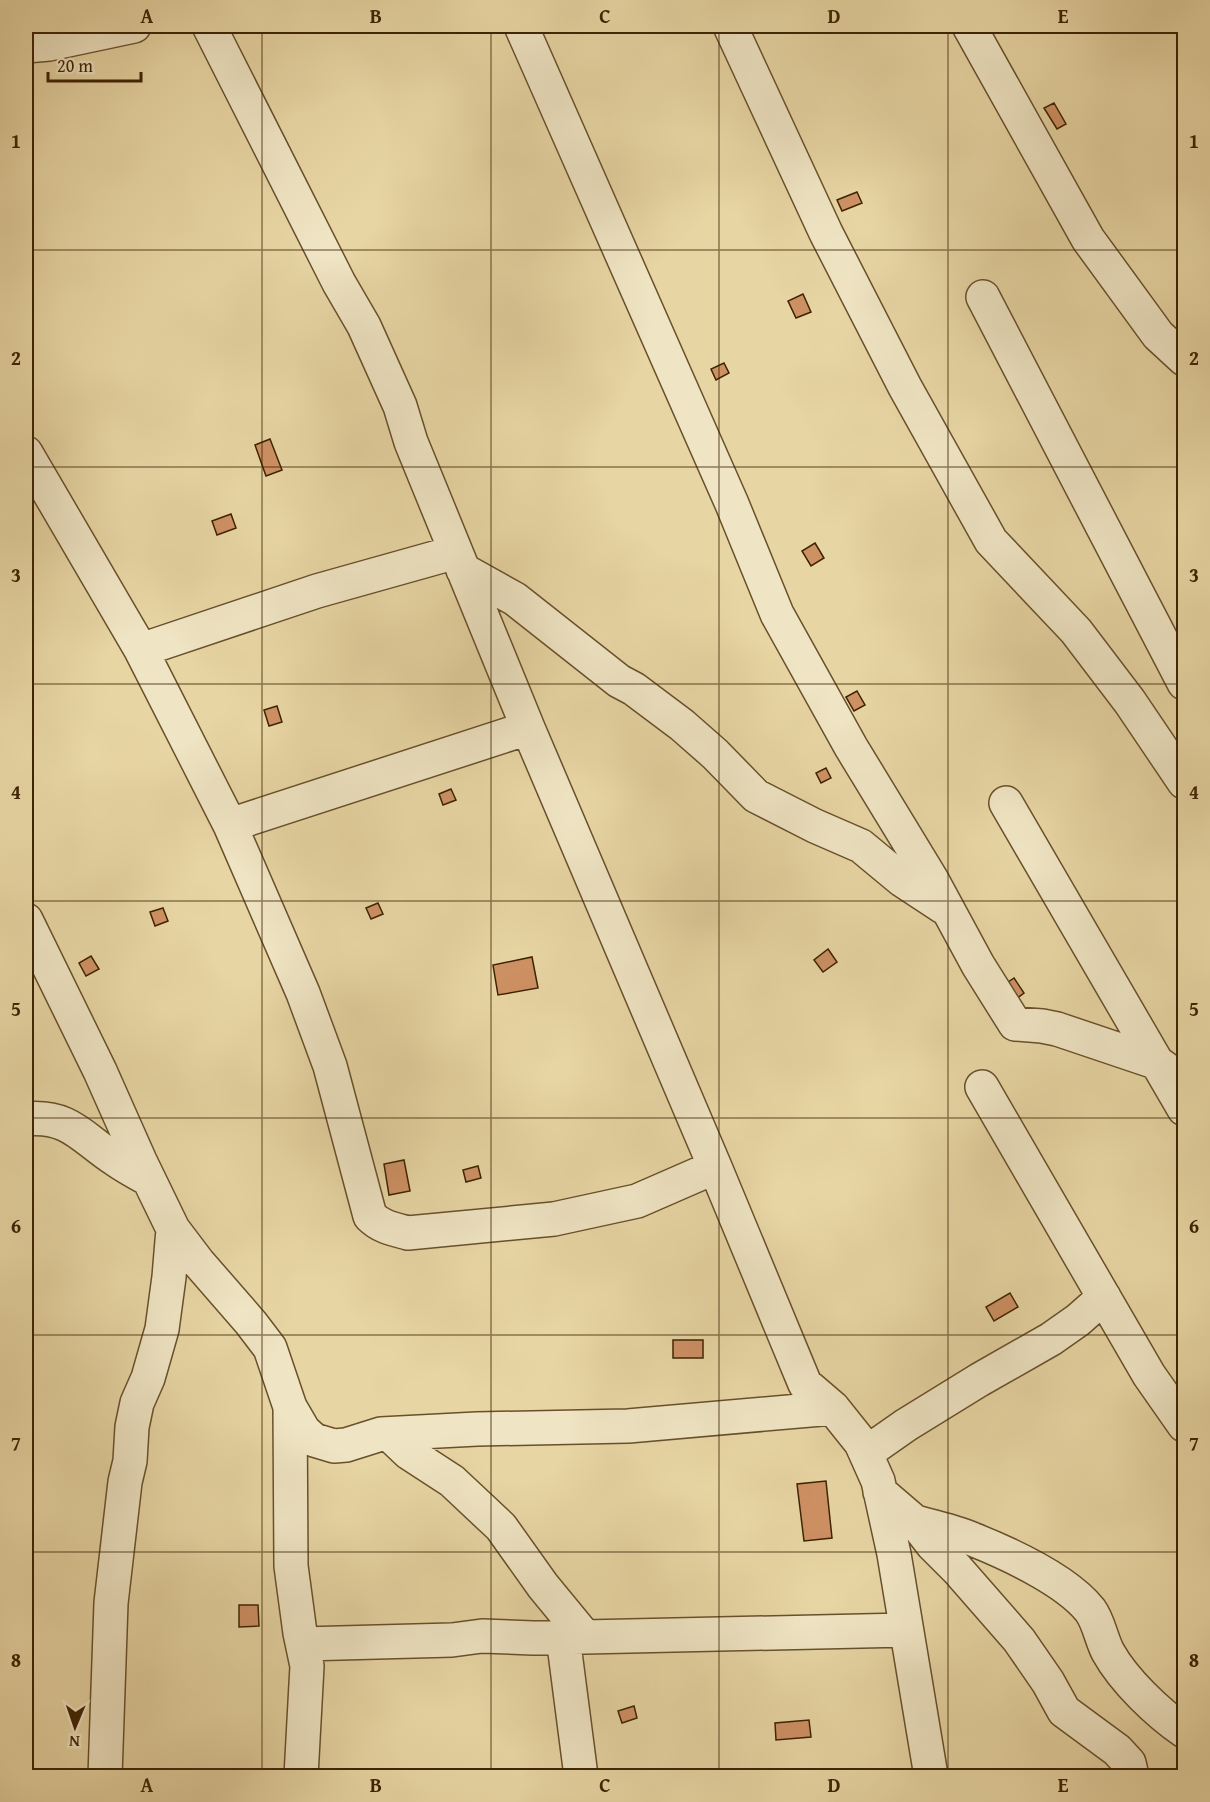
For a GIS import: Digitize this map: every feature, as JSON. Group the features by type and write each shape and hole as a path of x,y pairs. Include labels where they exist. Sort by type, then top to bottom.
{"street":[{"path":"28,42 134,26"},
{"path":"209,26 339,283 364,326 400,405 411,442 528,728 805,1384 833,1408 861,1443 866,1453 880,1492 894,1554 931,1776"},
{"path":"521,26 732,504 777,614 851,747 1015,1024 1058,1029 1158,1063 1185,1082"},
{"path":"730,26 826,233 904,387 991,542 1076,631 1130,702 1185,782"},
{"path":"969,26 1088,239 1158,335 1185,359"},
{"path":"983,297 1185,683"},
{"path":"26,453 141,650 230,825 303,993 330,1066 370,1216 387,1228 408,1233 554,1220 637,1201 715,1167"},
{"path":"141,650 317,591 460,561 515,599 619,681 634,689 682,725 715,754 756,796 861,846 902,880 948,909"},
{"path":"230,825 528,728"},
{"path":"1006,803 1185,1109"},
{"path":"26,920 100,1071 173,1229 270,1348 290,1407 304,1431 314,1440 325,1444 346,1445 381,1434 477,1429 628,1426 833,1408"},
{"path":"982,1087 1149,1376 1185,1425"},
{"path":"26,1119 50,1118 67,1125 115,1160 148,1179"},
{"path":"105,1776 111,1603 125,1482 137,1403 148,1378 162,1329 173,1229"},
{"path":"866,1453 906,1425 979,1380 1051,1339 1078,1320 1104,1297"},
{"path":"290,1407 291,1566 307,1666 301,1776"},
{"path":"389,1434 409,1453 452,1481 501,1527 543,1586 574,1637 581,1776"},
{"path":"880,1492 915,1522 1019,1640 1048,1682 1064,1711 1117,1750 1129,1763 1132,1776"},
{"path":"915,1522 971,1538 1037,1570 1064,1588 1090,1611 1108,1651 1125,1676 1165,1716 1185,1731"},
{"path":"303,1644 452,1640 482,1636 533,1638 906,1630"}],"building":[{"path":"1054,103 1066,124 1057,129 1044,108"},
{"path":"857,192 862,203 842,211 837,200"},
{"path":"803,294 811,312 796,318 788,301"},
{"path":"724,363 729,373 716,380 711,369"},
{"path":"270,439 282,470 266,476 255,445"},
{"path":"231,514 236,528 217,535 212,521"},
{"path":"815,543 824,558 811,566 802,551"},
{"path":"857,691 865,705 854,711 846,697"},
{"path":"277,706 282,722 269,726 264,710"},
{"path":"826,768 831,778 821,783 816,773"},
{"path":"451,789 456,800 443,805 439,794"},
{"path":"378,903 383,914 371,919 366,908"},
{"path":"163,908 168,921 155,926 150,912"},
{"path":"828,949 837,962 823,972 814,960"},
{"path":"91,956 99,969 86,976 79,963"},
{"path":"532,957 538,988 498,995 493,965"},
{"path":"1014,978 1024,993 1012,1002 1001,987"},
{"path":"404,1160 410,1191 389,1195 384,1164"},
{"path":"478,1166 481,1178 466,1182 463,1170"},
{"path":"1010,1293 1018,1307 994,1321 986,1307"},
{"path":"673,1340 703,1340 703,1358 673,1358"},
{"path":"826,1481 832,1538 804,1541 797,1484"},
{"path":"239,1605 258,1605 259,1626 239,1627"},
{"path":"634,1706 637,1718 622,1723 618,1711"},
{"path":"809,1720 811,1737 776,1740 775,1723"},
{"path":"814,1773 814,1776 776,1776 776,1775"}]}
